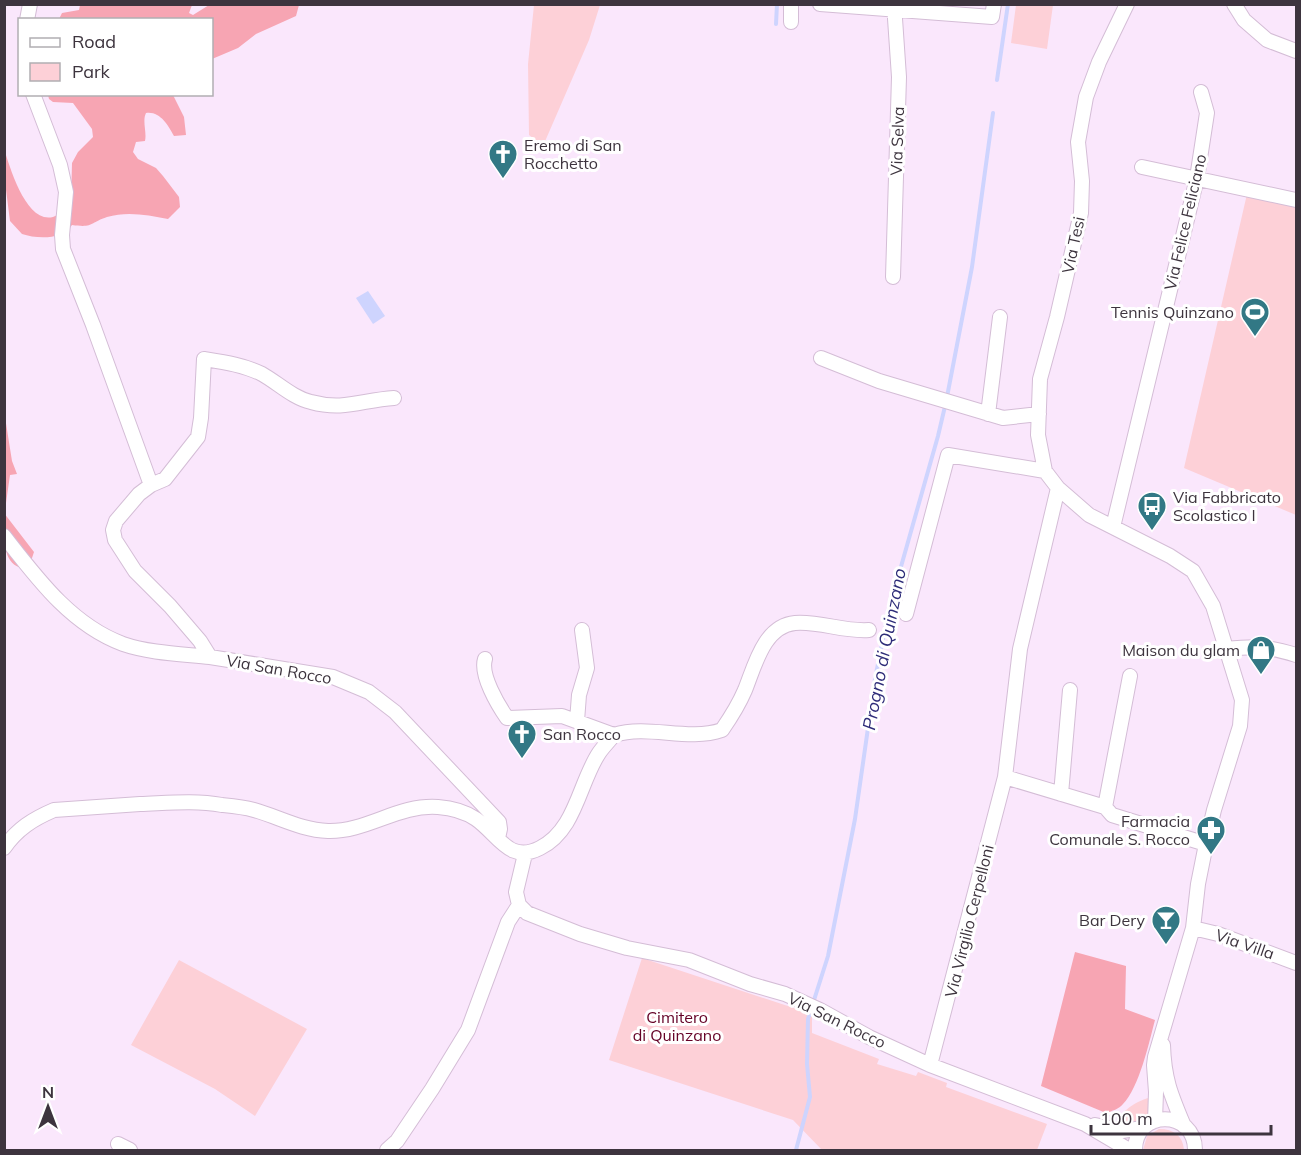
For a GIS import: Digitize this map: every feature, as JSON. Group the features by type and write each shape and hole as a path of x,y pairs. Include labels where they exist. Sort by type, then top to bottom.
{"street":[{"path":"791,4 791,22"},
{"path":"820,4 993,11"},
{"name":"Via Tesi","path":"1127,4 1099,62 1084,105 1078,142 1083,192 1081,213 1040,379 1038,435 1045,471 1058,488 1083,511 1170,556 1193,571 1213,606 1242,700 1239,726 1206,844 1193,928 1154,1065 1156,1092 1149,1124 1137,1138 1135,1150"},
{"path":"1234,4 1244,20 1267,40 1296,51"},
{"path":"1244,20 1247,4"},
{"name":"Via Selva","path":"893,6 899,77 893,277"},
{"name":"Via Felice Feliciano","path":"1113,527 1197,178 1207,113 1201,92"},
{"path":"34,96 60,165 66,192 63,249 151,485"},
{"path":"1142,167 1296,200"},
{"path":"988,414 1000,317"},
{"name":"Via San Rocco","path":"394,398 377,399 346,407 308,402 262,374 242,366 204,358 198,437 165,479 139,494 116,521 112,530 115,540 135,571 170,606 200,641 210,657 333,677 369,692 395,712 499,822 498,838"},
{"path":"822,358 879,381 1003,418 1039,414"},
{"path":"906,614 948,455 1045,471"},
{"name":"Via Virgilio Cerpelloni","path":"930,1065 1005,777 1020,650 1058,488"},
{"path":"4,536 57,600 91,627 123,644 210,657"},
{"path":"485,659 483,666 495,698 507,718 561,716 614,735 636,731 702,735 722,730 739,702 760,654 770,637 781,627 794,623 810,623 843,630 869,630"},
{"path":"577,721 579,695 586,668 582,630"},
{"path":"1226,649 1272,647 1296,655"},
{"path":"1106,807 1130,676"},
{"path":"1061,794 1070,690"},
{"path":"4,848 34,818 54,810 198,802 254,810 295,825 314,830 331,831 356,828 406,809 450,808 464,812 478,820 507,848 515,853 525,854 541,848 568,819 599,753 614,735"},
{"path":"1005,777 1106,807 1112,815 1206,844"},
{"path":"387,1150 397,1141 468,1030 508,922 519,905 516,892 525,854"},
{"name":"Via San Rocco","path":"519,905 527,913 580,934 627,948 689,960 801,1001 868,1037 930,1065 1085,1124 1129,1150"},
{"name":"Via Villa","path":"1193,928 1296,958"},
{"path":"1163,1031 1168,1090 1194,1145 1207,1150"},
{"name":"Via San Rocco","path":"1085,1124 1122,1131 1172,1120 1184,1126"}],"green space":[{"path":"534,5 600,5 589,40 543,146 529,135 528,64"},
{"path":"1016,5 1053,5 1047,49 1011,43"},
{"name":"Tennis Quinzano","path":"1247,194 1296,205 1296,515 1184,468"},
{"name":"Cimitero di Quinzano","path":"642,958 800,1010 812,1016 812,1033 879,1059 877,1064 916,1076 918,1072 947,1083 946,1087 1047,1124 1037,1150 822,1150 793,1120 609,1060"},
{"path":"179,960 307,1029 255,1116 215,1089 131,1045"},
{"path":"1152,1097 1146,1118 1138,1123 1116,1126 1121,1116 1130,1107"},
{"path":"1159,1129 1177,1134 1184,1150 1143,1150 1147,1136"}],"shaded area":[{"path":"80,5 192,5 189,13 193,15 209,5 299,5 296,16 256,34 238,48 213,59 213,18 60,18 62,13 79,10"},
{"path":"48,96 174,96 184,117 186,135 174,136 159,116 146,113 145,141 136,142 133,152 138,159 156,168 163,176 179,197 180,207 168,219 122,214 88,225 72,225 68,230 56,236 35,237 22,234 10,221 4,149 15,180 27,203 43,217 53,217 71,202 72,163 78,152 93,137 92,129 73,103 53,102"},
{"path":"5,417 12,461 17,474 10,475 5,510"},
{"path":"4,513 34,552 26,568 12,562 8,555 4,538"},
{"path":"1075,952 1126,966 1125,1009 1155,1020 1143,1065 1129,1097 1121,1106 1106,1113 1041,1086"}],"water":[{"path":"368,291 385,316 373,324 356,298"}],"waterway":[{"path":"776,24 777,4"},
{"path":"997,80 1008,4"},
{"name":"Progno di Quinzano","path":"796,1150 810,1097 807,1064 808,1019 828,956 855,819 875,679 889,609 946,402 972,267 993,113"}],"place":[{"name":"Eremo di San Rocchetto","path":"503,180"},
{"name":"Tennis Quinzano","path":"1255,338"},
{"name":"Via Fabbricato Scolastico I","path":"1152,532"},
{"name":"Maison du glam","path":"1261,676"},
{"name":"San Rocco","path":"522,760"},
{"name":"Farmacia Comunale S. Rocco","path":"1211,856"},
{"name":"Bar Dery","path":"1166,946"}]}
